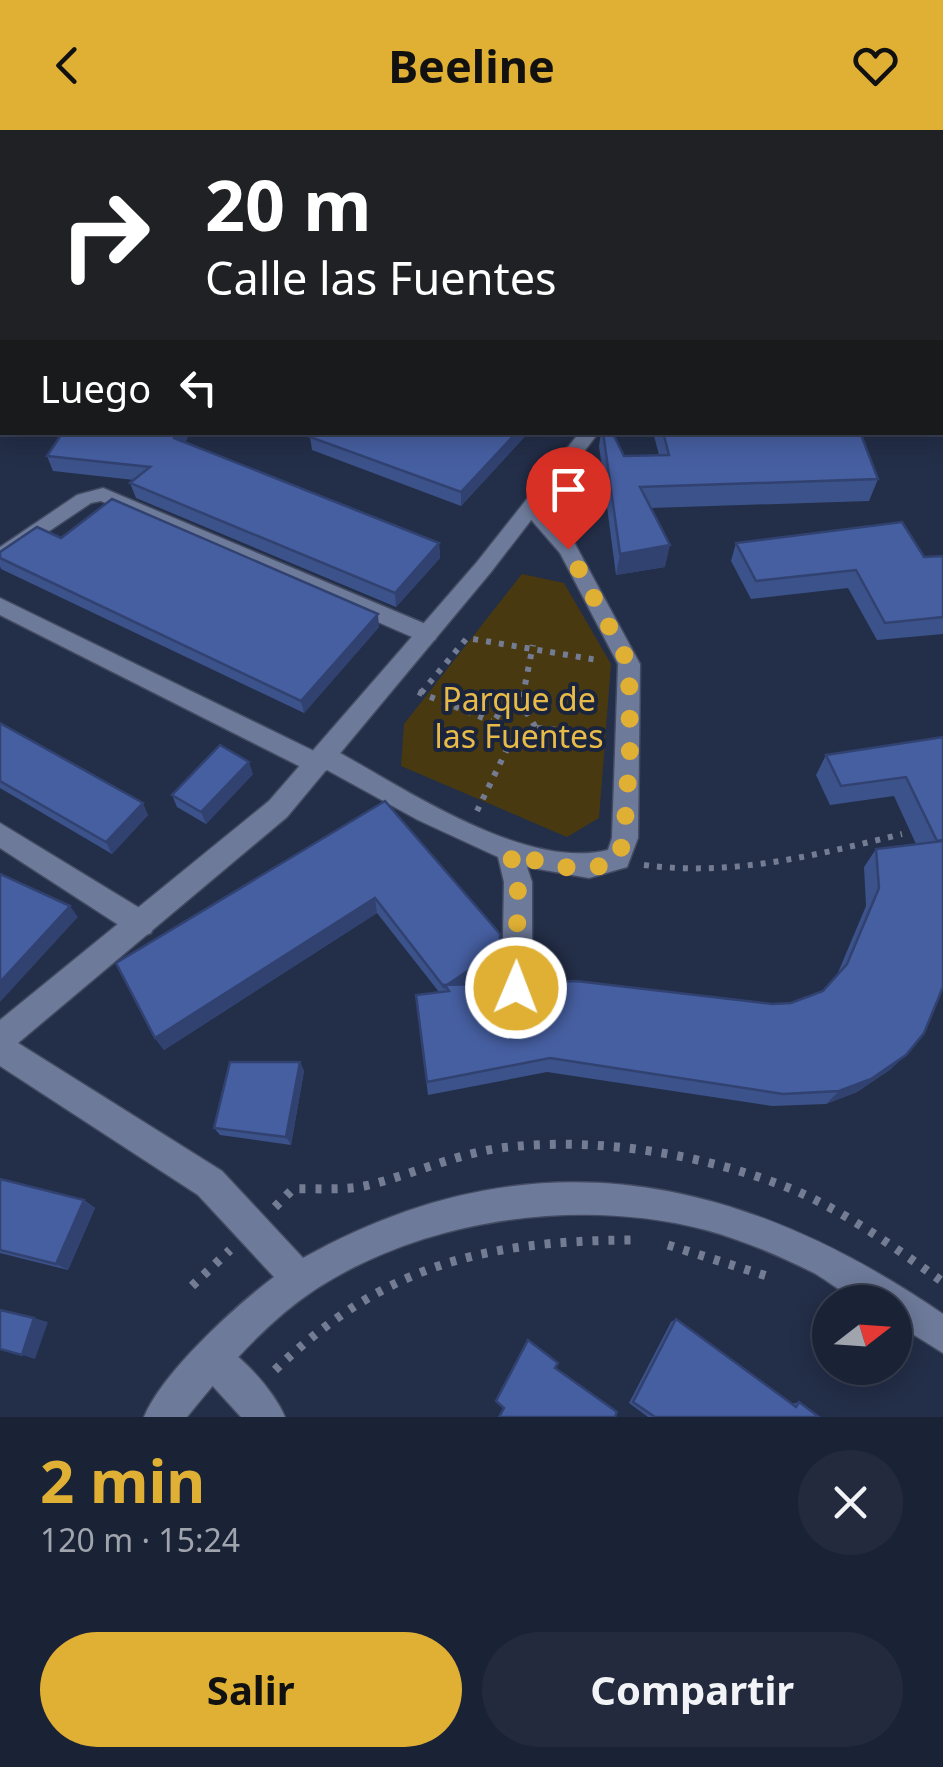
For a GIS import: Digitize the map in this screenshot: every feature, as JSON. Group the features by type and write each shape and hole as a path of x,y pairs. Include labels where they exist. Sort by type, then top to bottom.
{"street":[{"path":"0,1039 278,809 428,634 588,435"},
{"path":"0,557 84,499 103,494 428,634"},
{"path":"0,606 510,853 555,866 607,866 618,859 624,838 630,736 629,664 568,549 531,508"},
{"path":"0,834 140,924"},
{"path":"510,853 518,882 516,988"},
{"path":"0,1049 210,1183 300,1280"},
{"path":"163,1417 212,1358 300,1280 346,1253 414,1227 498,1202 566,1196 644,1201 702,1210 768,1232 850,1273 943,1336"},
{"path":"212,1358 258,1407"}],"path":[{"path":"421,693 467,638 600,661"},
{"path":"520,710 532,647"},
{"path":"430,697 491,721"},
{"path":"491,721 500,712 520,710 532,717 536,728"},
{"path":"491,721 492,732 509,745 525,743 536,728"},
{"path":"536,728 630,736"},
{"path":"468,831 509,745"},
{"path":"618,859 668,870 710,868 823,853 902,834"},
{"path":"796,1190 898,1249 943,1282"},
{"path":"258,1407 288,1356 341,1313 396,1280 474,1253 522,1243 576,1239 650,1241 722,1260 786,1283"}],"green space":[{"name":"Parque de las Fuentes","path":"522,574 564,583 611,664 599,818 567,837 401,766 404,724"}],"building":[{"path":"61,435 176,435 174,438 439,543 395,593 130,483 150,467 47,456"},
{"path":"312,435 514,435 461,492"},
{"path":"603,435 614,435 624,456 669,455 664,435 861,435 878,479 640,487 670,545 620,554"},
{"path":"112,499 378,614 301,701 0,558 0,552 37,527 61,538"},
{"path":"902,522 924,557 943,556 943,617 885,623 856,570 756,581 736,543"},
{"path":"0,723 143,803 106,842 0,781"},
{"path":"943,737 943,840 937,841 906,777 841,786 826,755"},
{"path":"220,745 249,762 201,812 172,795"},
{"path":"385,801 500,934 500,949 444,987 375,898 155,1038 116,963"},
{"path":"943,841 943,987 924,1033 906,1055 871,1079 839,1091 783,1094 550,1058 427,1082 416,995 449,991 445,985 504,983 520,990 534,982 576,981 772,1004 791,1003 823,991 847,964 879,888 876,849"},
{"path":"0,874 70,906 0,982"},
{"path":"230,1062 300,1062 286,1137 214,1128"},
{"path":"0,1179 84,1200 56,1264 0,1250"},
{"path":"0,1310 34,1318 22,1355 0,1349"},
{"path":"676,1319 796,1407 799,1402 819,1417 655,1417 633,1402"},
{"path":"528,1340 558,1363 555,1368 617,1412 615,1417 499,1417 504,1408 496,1401"}],"route":[{"path":"516,988 518,882 510,853 555,866 607,866 618,859 624,838 630,749 629,664 568,549"}]}
